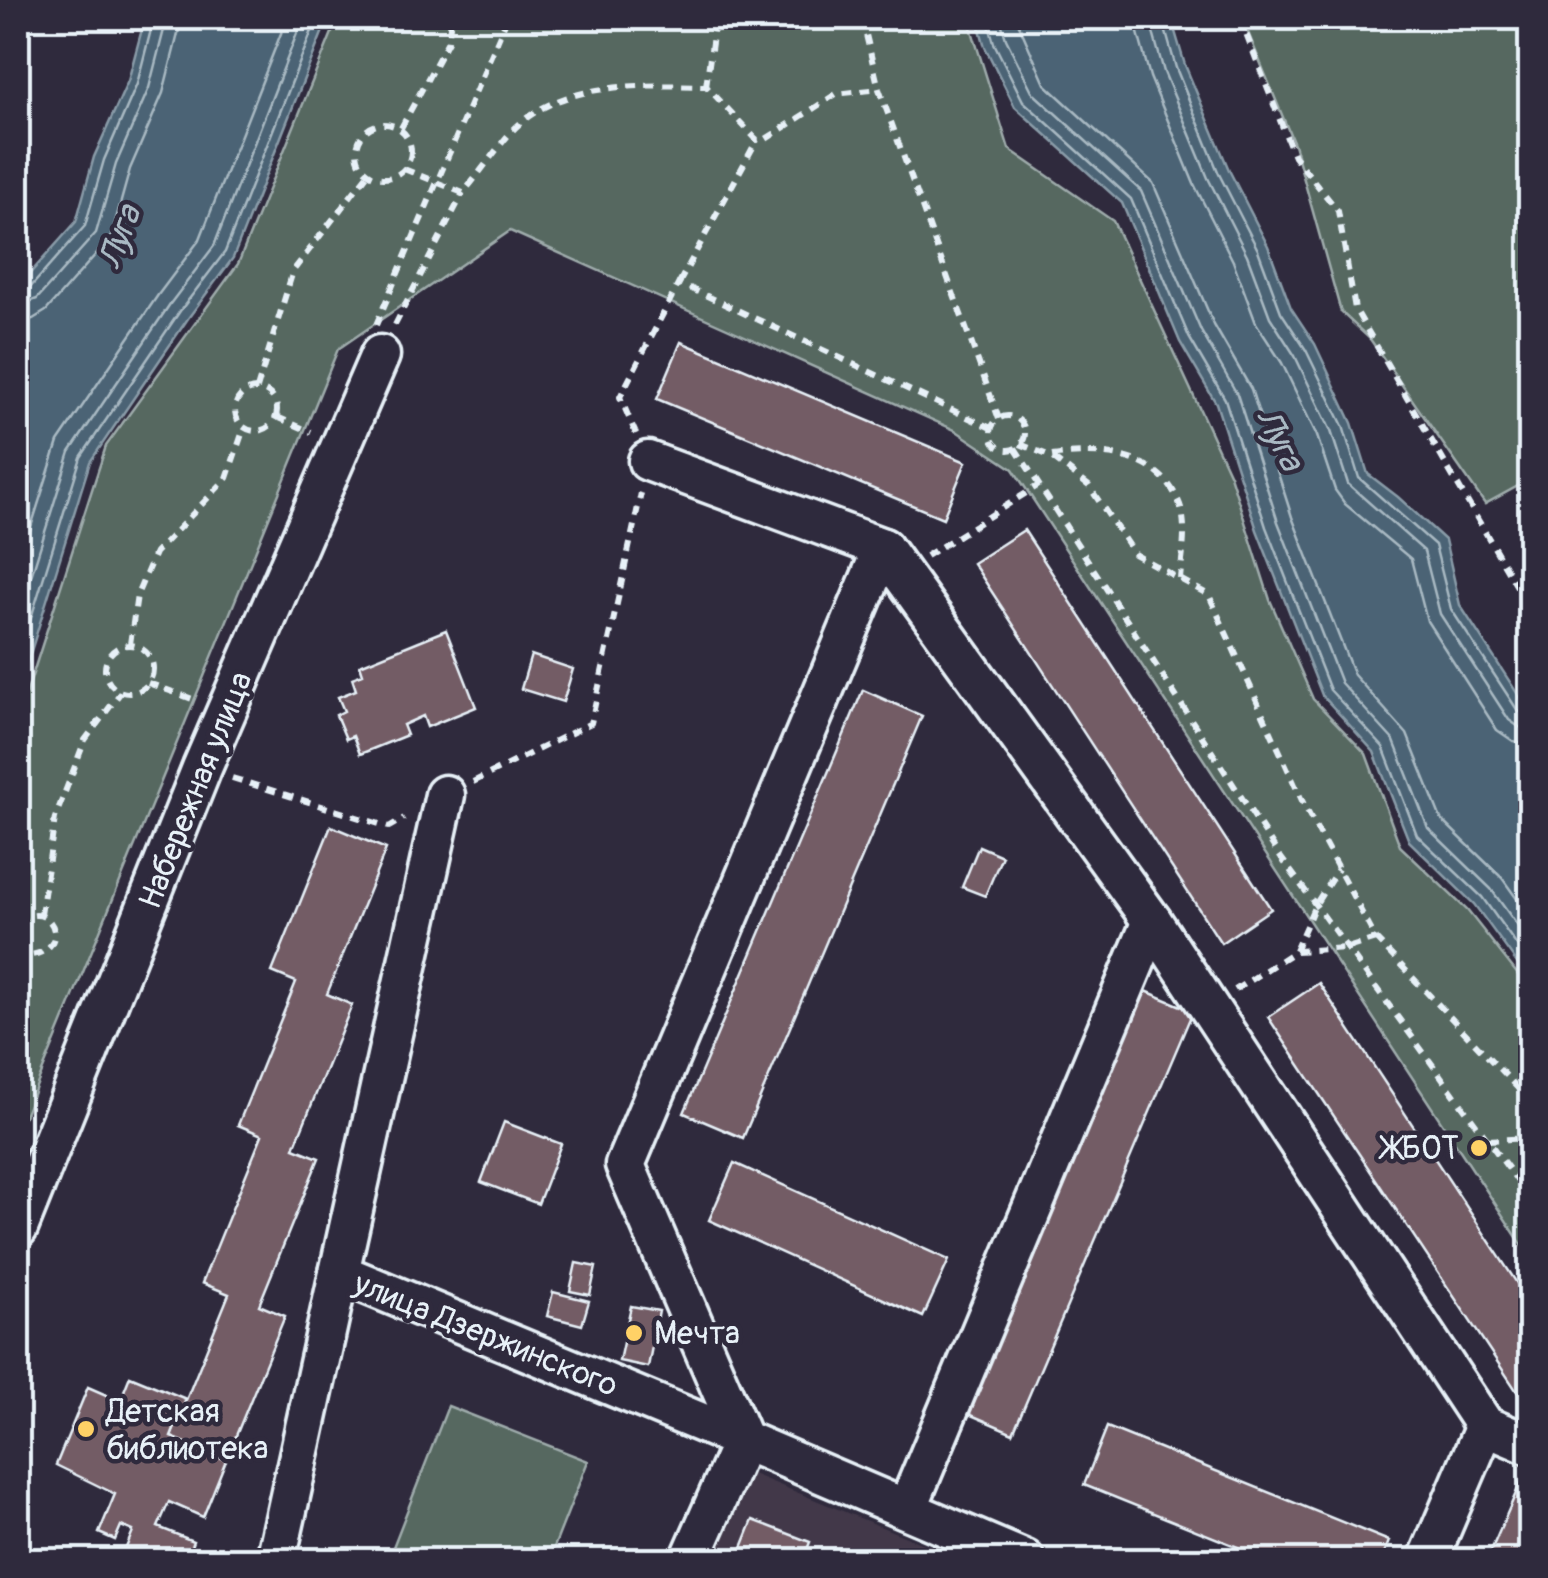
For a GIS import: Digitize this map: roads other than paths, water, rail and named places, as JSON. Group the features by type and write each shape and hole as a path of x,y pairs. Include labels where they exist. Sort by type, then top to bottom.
{"street":[{"name":"Набережная улица","path":"18,1228 202,768 380,355"},
{"path":"648,461 892,560 1152,921 1485,1426 1530,1445"},
{"path":"690,1560 742,1440 625,1166 892,560"},
{"name":"улица Дзержинского","path":"445,796 339,1273 1024,1560"},
{"path":"907,1509 1152,921"},
{"path":"276,1560 339,1273"},
{"path":"1428,1560 1485,1426"}],"water":[{"name":"Луга","path":"145,18 328,18 233,258 90,462 18,693 18,287 76,222 94,157 128,81"},
{"name":"Луга","path":"977,18 1171,18 1185,65 1229,170 1268,246 1291,308 1315,344 1352,423 1368,474 1445,540 1460,605 1530,713 1530,981 1474,904 1409,841 1374,752 1322,695 1257,530 1216,403 1180,342 1122,203 1015,107 985,47"}],"place":[{"name":"ЖБОТ","path":"1479,1148"},
{"name":"Мечта","path":"634,1333"},
{"name":"Детская библиотека","path":"86,1429"}]}
